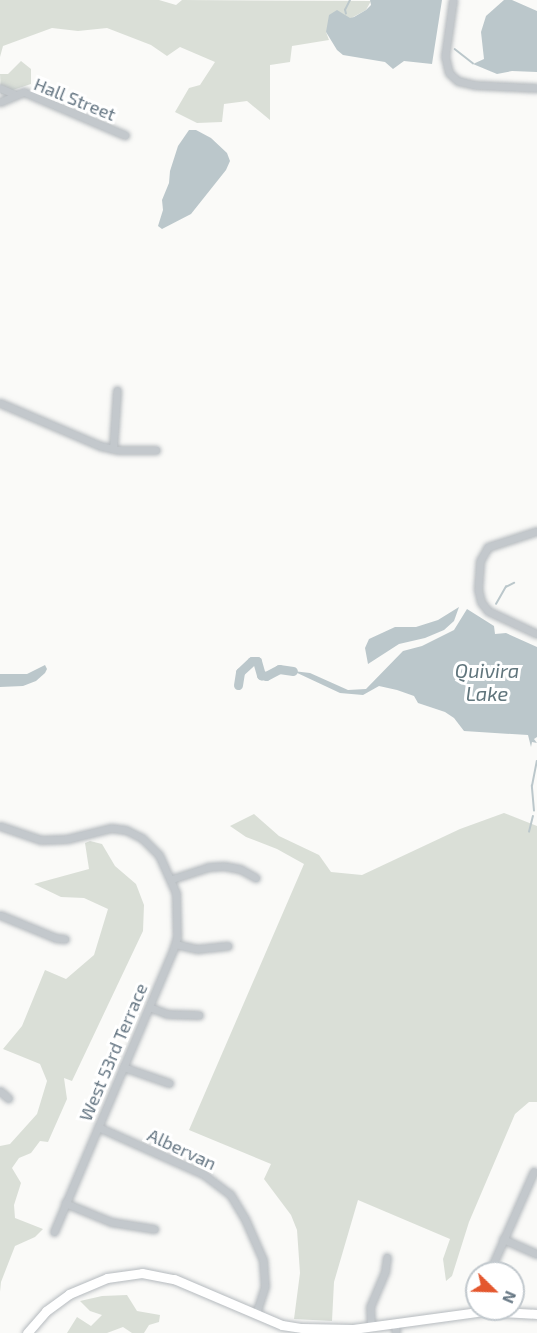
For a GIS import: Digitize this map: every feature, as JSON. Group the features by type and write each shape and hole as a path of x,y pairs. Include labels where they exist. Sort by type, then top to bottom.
{"main road":[{"path":"27,1333 55,1303 94,1282 142,1274 169,1278 282,1325 313,1329 371,1326 396,1329 465,1314"}],"street":[{"path":"453,0 445,62 453,78 475,85 537,88"},
{"name":"Hall Street","path":"0,88 14,94 30,94 125,135"},
{"name":"Hall Street","path":"0,102 14,94"},
{"path":"113,449 117,390"},
{"path":"0,403 113,449 156,450"},
{"path":"537,531 488,548 480,561 479,574 479,596 484,607 537,634"},
{"name":"West 53rd Terrace","path":"0,826 41,840 67,839 111,828 126,830 142,838 159,855 176,893 178,915 175,944 54,1232"},
{"path":"171,879 208,867 224,866 240,869 256,878"},
{"path":"0,915 56,938 65,939"},
{"path":"175,944 197,949 228,946"},
{"path":"149,1007 167,1014 199,1015"},
{"path":"123,1067 169,1083"},
{"path":"0,1091 8,1098"},
{"name":"Albervan","path":"98,1127 203,1174 230,1194 245,1219 263,1260 265,1286 256,1314"},
{"path":"494,1261 534,1171"},
{"path":"65,1203 111,1222 154,1229"},
{"path":"503,1239 537,1254"},
{"path":"371,1326 370,1307 385,1271 387,1257"}],"shaded area":[{"path":"0,0 159,0 176,5 182,0 371,1 366,10 326,32 329,40 292,46 290,62 270,65 270,120 247,101 224,104 222,122 197,123 175,112 189,88 200,85 215,62 180,47 167,56 151,45 107,28 78,31 52,28 3,46 0,57"},
{"path":"21,61 31,69 31,84 1,94 0,74 8,74"},
{"path":"504,813 537,826 537,1102 529,1102 515,1114 469,1222 452,1276 446,1281 443,1259 450,1239 358,1200 334,1282 332,1321 294,1319 300,1273 297,1230 291,1215 264,1179 271,1164 189,1130 304,864 277,849 246,837 230,826 254,814 279,836 319,855 331,872 362,875 460,829"},
{"path":"90,841 102,844 115,866 136,884 144,905 143,931 72,1081 64,1078 67,1099 48,1142 40,1141 31,1153 19,1158 12,1168 21,1183 14,1205 15,1218 43,1229 35,1237 15,1246 1,1282 0,1292 0,1146 10,1144 37,1114 47,1081 40,1064 3,1049 22,1026 45,970 66,979 94,955 108,909 84,898 61,897 34,884 89,869 85,843"},
{"path":"127,1295 137,1311 160,1315 159,1322 149,1325 144,1333 132,1333 123,1327 107,1333 67,1333 77,1317 91,1326 102,1315 90,1311 80,1301 102,1296"}],"water":[{"path":"370,0 442,0 432,64 404,61 393,69 385,62 343,55 337,50 326,32 329,15 337,10 350,18 354,17 371,5"},
{"path":"504,0 512,0 537,11 537,72 512,71 497,74 473,64 484,59 481,32 486,16"},
{"path":"189,130 196,130 211,138 227,153 230,161 226,170 191,214 162,229 158,226 163,210 162,200 169,183 170,171 178,146"},
{"path":"459,607 454,621 444,630 425,638 399,644 368,664 365,648 369,639 395,627 416,627 438,620"},
{"name":"Quivira Lake","path":"467,609 494,626 495,634 506,633 537,647 537,737 534,739 537,743 532,742 531,747 528,735 464,731 454,718 445,712 418,703 414,696 397,690 379,686 363,695 340,693 293,671 310,673 348,690 366,689 403,651 422,646 454,630"},
{"path":"45,665 47,669 45,673 36,681 23,686 0,687 0,674 27,674"}],"waterway":[{"path":"346,14 345,10 350,0"},
{"path":"455,49 473,63"},
{"path":"496,604 506,587 514,583"},
{"path":"238,685 240,672 252,661 257,661 261,675 266,676 279,669 293,671"},
{"path":"534,811 532,786 537,761"},
{"path":"529,832 533,816"}]}
